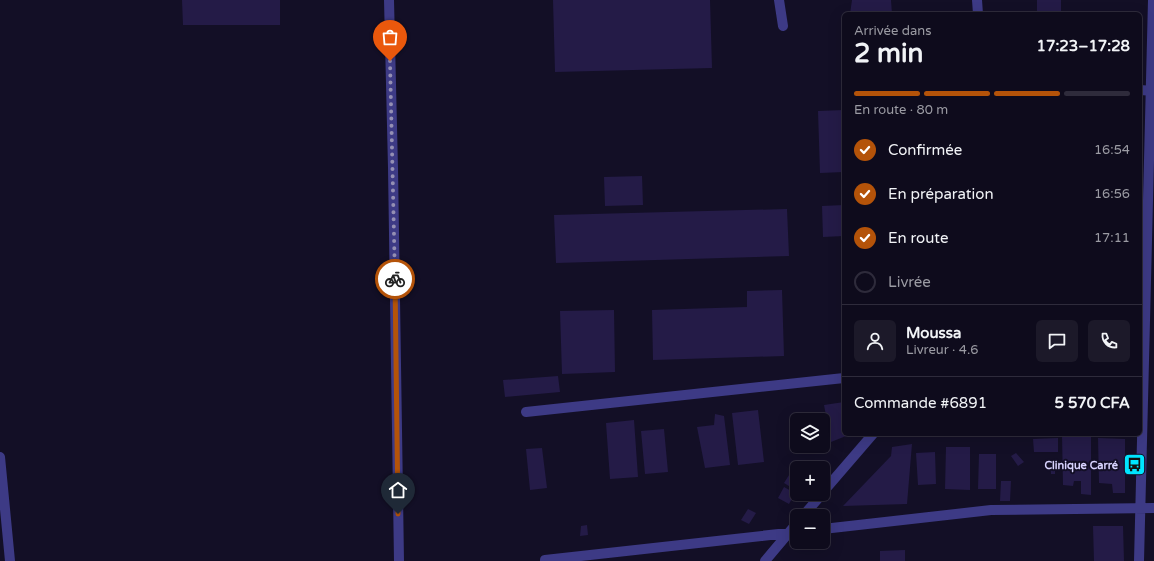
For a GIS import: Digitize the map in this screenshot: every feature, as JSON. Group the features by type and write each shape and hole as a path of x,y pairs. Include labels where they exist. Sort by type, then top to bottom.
{"street":[{"path":"389,0 394,183 399,561"},
{"path":"779,0 783,26"},
{"path":"977,0 978,12"},
{"path":"1139,561 1151,207 1150,140 1153,91 1153,0"},
{"path":"1142,90 1153,91"},
{"path":"1142,148 1150,140"},
{"path":"526,412 842,378"},
{"path":"830,484 870,436"},
{"path":"0,457 10,561"},
{"path":"809,509 815,501"},
{"path":"830,528 991,510 1154,508"},
{"path":"545,561 790,532"},
{"path":"765,561 790,535"}],"building":[{"path":"182,0 280,0 280,25 183,25"},
{"path":"553,0 710,0 712,68 555,72"},
{"path":"852,0 891,0 892,12 850,12"},
{"path":"1037,0 1061,0 1061,12 1037,12"},
{"path":"842,110 842,172 820,173 818,111"},
{"path":"642,176 643,205 605,206 604,177"},
{"path":"842,205 842,236 823,237 822,206"},
{"path":"787,209 789,256 556,263 554,215"},
{"path":"782,290 784,356 653,360 652,310 747,307 747,291"},
{"path":"614,310 615,372 562,374 560,311"},
{"path":"558,376 560,392 505,397 503,380"},
{"path":"842,402 842,436 846,436 831,442 830,413 826,413 824,405"},
{"path":"758,410 764,462 738,465 732,413"},
{"path":"715,414 724,416 730,465 705,468 697,427 714,425"},
{"path":"634,420 638,477 610,479 606,423"},
{"path":"664,429 668,472 645,474 641,431"},
{"path":"1062,436 1091,436 1091,495 1081,494 1081,481 1074,481 1073,486 1063,485"},
{"path":"1058,438 1058,452 1034,452 1033,439"},
{"path":"1098,438 1125,439 1125,493 1113,493 1112,484 1099,483"},
{"path":"912,444 907,504 843,506 891,456 892,447"},
{"path":"946,447 970,447 970,490 945,489"},
{"path":"542,448 547,488 530,490 526,449"},
{"path":"935,452 936,484 918,485 916,453"},
{"path":"1016,453 1024,462 1018,466 1011,456"},
{"path":"979,454 996,454 996,489 978,489"},
{"path":"1050,460 1055,460 1055,474 1051,474"},
{"path":"790,474 790,487 784,483"},
{"path":"1001,481 1011,481 1010,501 1000,501"},
{"path":"784,487 790,490 791,501 789,504 778,498"},
{"path":"748,509 756,513 749,524 741,520"},
{"path":"587,525 588,535 580,536 581,526"},
{"path":"1093,526 1123,526 1124,561 1094,561"},
{"path":"905,550 905,561 880,561 880,551"}],"way so far":[{"path":"390,61 395,279"}],"place":[{"name":"Clinique Carré","path":"1134,465"}],"route":[{"path":"395,279 398,514"}]}
